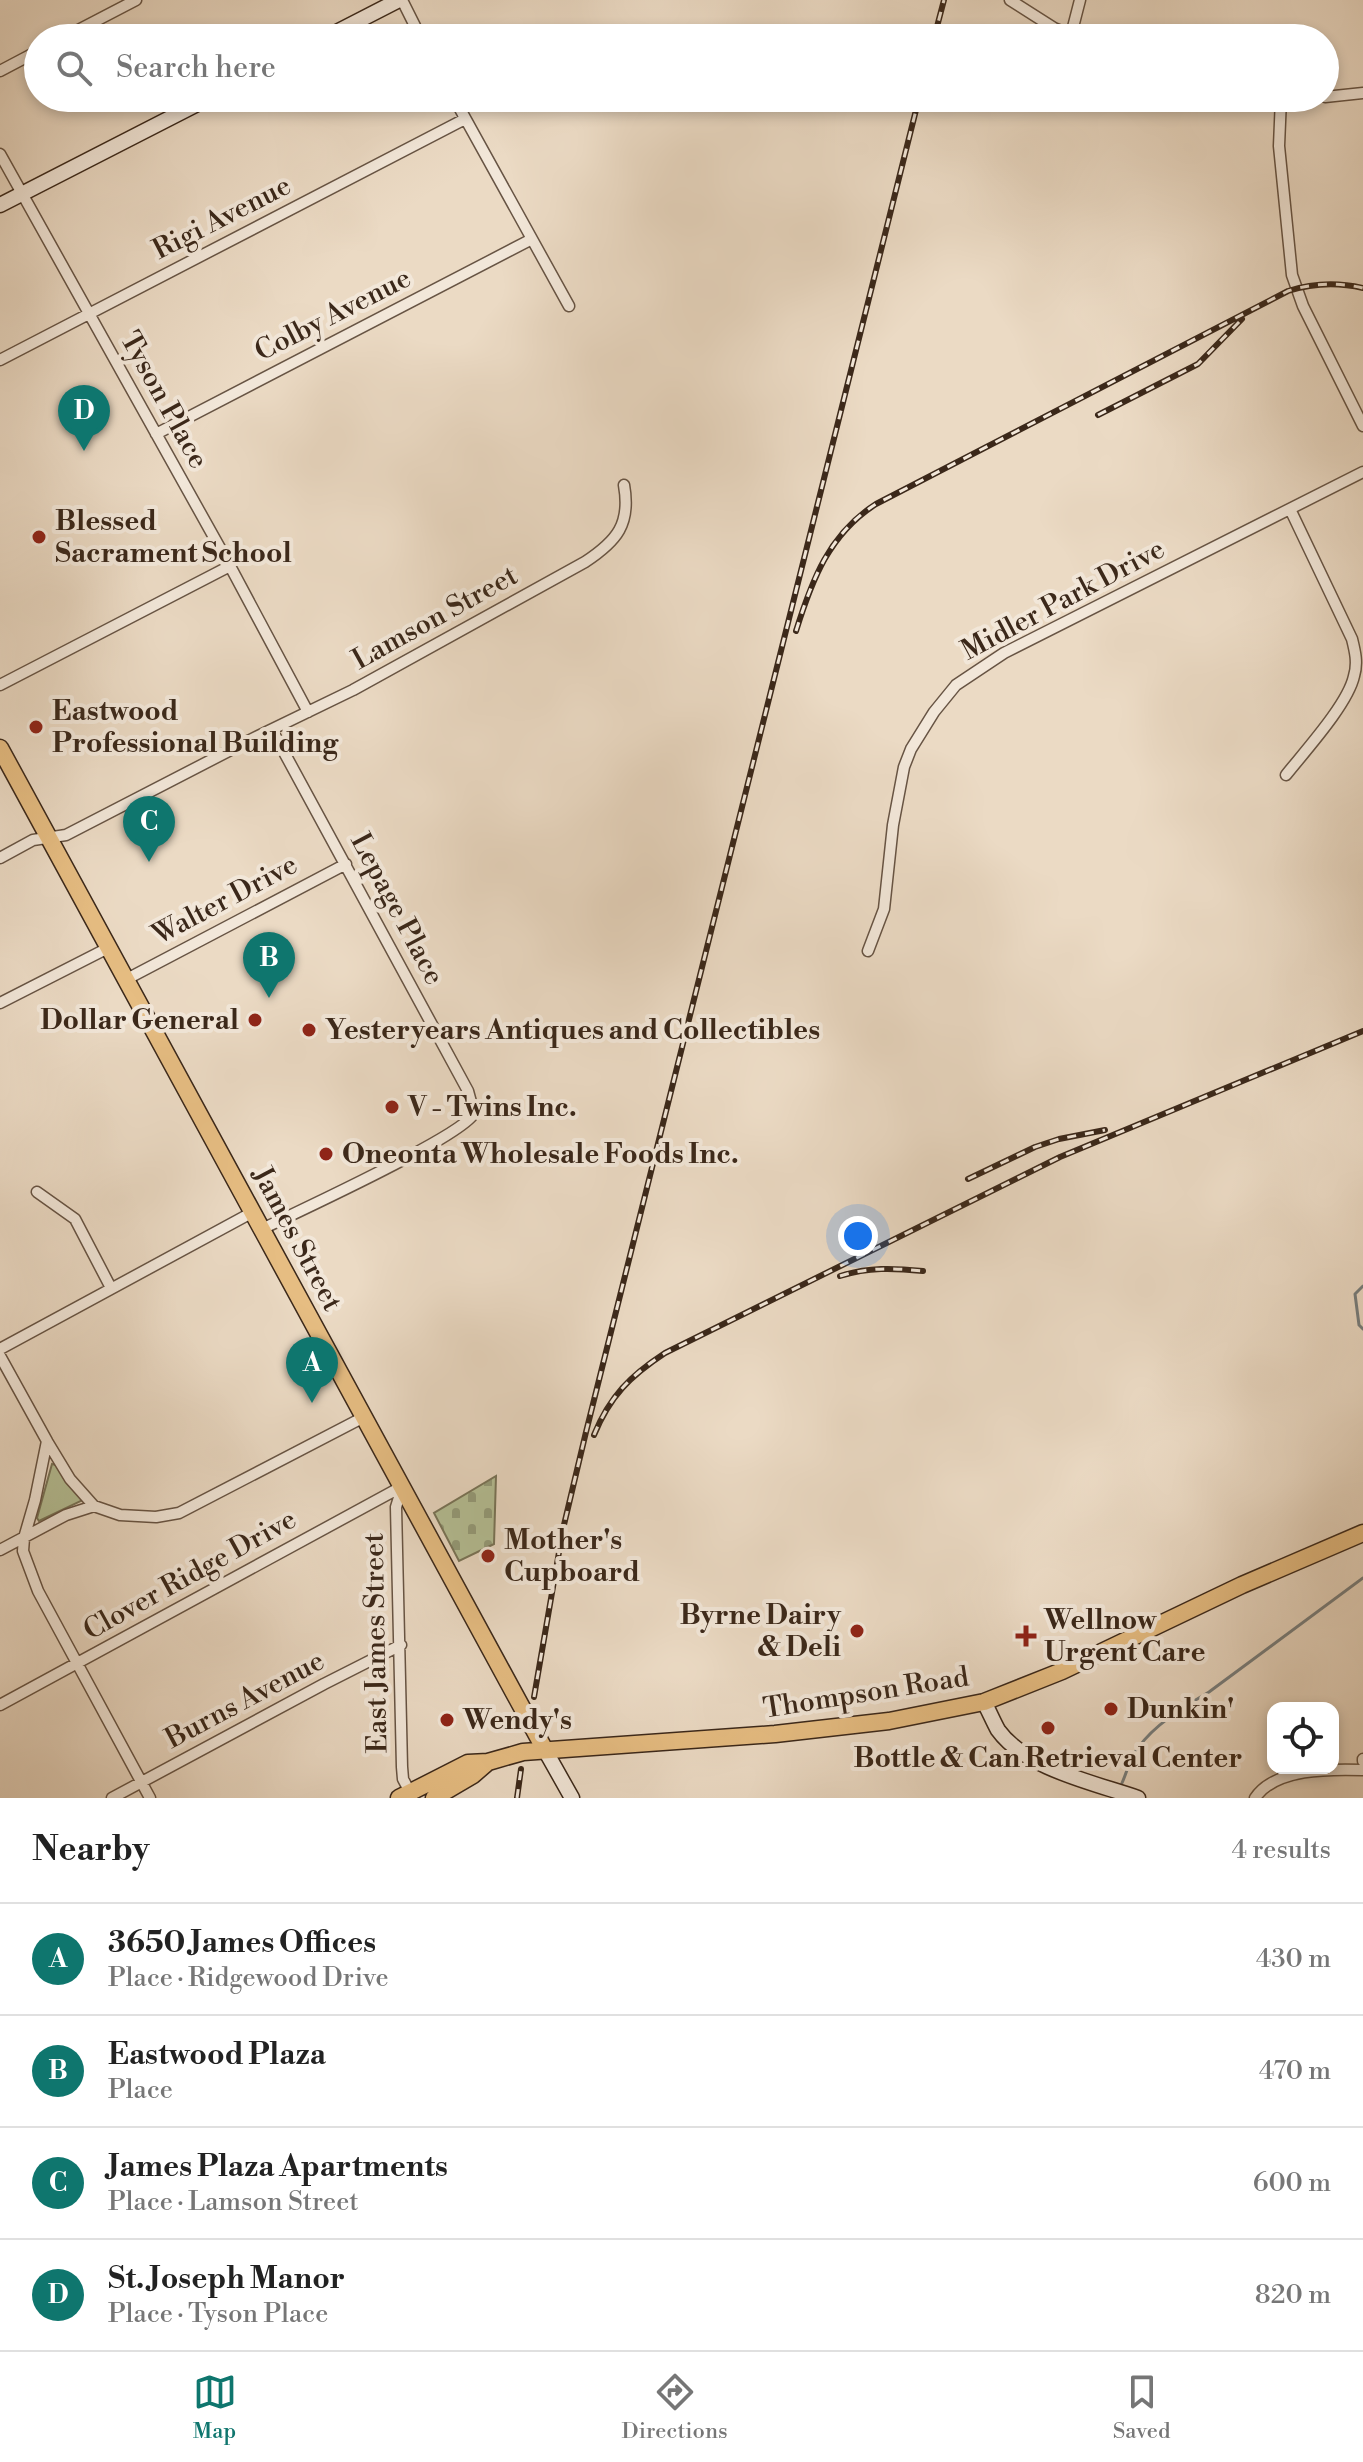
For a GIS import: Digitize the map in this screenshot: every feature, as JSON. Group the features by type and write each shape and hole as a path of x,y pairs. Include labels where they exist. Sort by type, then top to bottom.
{"main road":[{"path":"353,24 400,0"},
{"path":"0,205 182,112"},
{"name":"James Street","path":"0,748 572,1798"},
{"name":"Thompson Road","path":"407,1796 468,1763 488,1762 523,1752 775,1734 889,1721 984,1702 1062,1671 1293,1561 1363,1533"},
{"path":"984,1702 998,1729 1022,1752 1044,1765 1138,1798"},
{"name":"Thompson Road","path":"434,1798 473,1775 488,1762"}],"street":[{"path":"90,24 136,0"},
{"path":"400,0 413,24"},
{"path":"1010,0 1048,24"},
{"path":"1076,24 1080,0"},
{"path":"0,71 24,58"},
{"path":"1339,96 1363,93"},
{"path":"461,112 569,306"},
{"path":"1280,112 1279,146 1292,275 1303,306 1363,426"},
{"name":"Rigi Avenue","path":"0,360 465,119"},
{"name":"Tyson Place","path":"0,154 308,712"},
{"name":"Colby Avenue","path":"156,434 532,239"},
{"name":"Midler Park Drive","path":"868,951 884,909 893,825 904,767 919,732 950,692 968,675 1004,653 1363,472"},
{"name":"Lamson Street","path":"0,858 33,840 66,835 380,676 602,551 625,522 627,504 624,485"},
{"path":"1286,775 1343,700 1353,680 1356,653 1290,509"},
{"path":"0,685 230,566"},
{"name":"Lepage Place","path":"262,1229 431,1144 469,1122 474,1113 468,1091 272,730"},
{"name":"Walter Drive","path":"127,979 346,864"},
{"path":"0,1003 110,947"},
{"path":"37,1192 75,1219 111,1288"},
{"path":"0,1349 253,1212"},
{"path":"0,1356 70,1479 94,1506 120,1515 156,1517 179,1513 364,1417"},
{"path":"47,1441 24,1538 23,1551 27,1565 150,1798"},
{"name":"East James Street","path":"403,1486 396,1507 403,1779 407,1796"},
{"name":"Clover Ridge Drive","path":"0,1705 403,1486"},
{"path":"0,1550 66,1515 94,1506"},
{"name":"Burns Avenue","path":"112,1798 401,1645"},
{"path":"1255,1798 1274,1781 1289,1776 1363,1770"}],"green space":[{"path":"52,1464 83,1500 39,1521 37,1518"},
{"path":"496,1476 494,1544 459,1561 434,1513"}],"waterway":[{"path":"1363,1286 1355,1294 1359,1325 1363,1329"},
{"path":"1122,1783 1135,1752 1161,1724 1363,1578"}],"railway":[{"path":"938,24 944,0"},
{"path":"534,1697 563,1529 586,1432 916,112"},
{"path":"796,631 816,576 834,544 846,529 876,504 1288,291 1325,284 1363,288"},
{"path":"1098,415 1198,364 1242,319"},
{"path":"594,1435 622,1388 665,1353 1060,1157 1363,1031"},
{"path":"968,1179 1035,1147 1105,1130"},
{"path":"840,1276 881,1269 923,1271"},
{"path":"517,1798 521,1769"}],"place":[{"name":"St. Joseph Manor","path":"84,451"},
{"name":"Blessed Sacrament School","path":"39,537"},
{"name":"Eastwood Professional Building","path":"36,727"},
{"name":"James Plaza Apartments","path":"149,862"},
{"name":"Eastwood Plaza","path":"269,998"},
{"name":"Dollar General","path":"255,1020"},
{"name":"Yesteryears Antiques and Collectibles","path":"309,1030"},
{"name":"V - Twins Inc.","path":"392,1107"},
{"name":"Oneonta Wholesale Foods Inc.","path":"326,1154"},
{"name":"3650 James Offices","path":"312,1403"},
{"name":"Mother's Cupboard","path":"488,1556"},
{"name":"Byrne Dairy & Deli","path":"857,1631"},
{"name":"Wellnow Urgent Care","path":"1026,1636"},
{"name":"Dunkin'","path":"1111,1709"},
{"name":"Wendy's","path":"447,1720"},
{"name":"Bottle & Can Retrieval Center","path":"1048,1728"}]}
